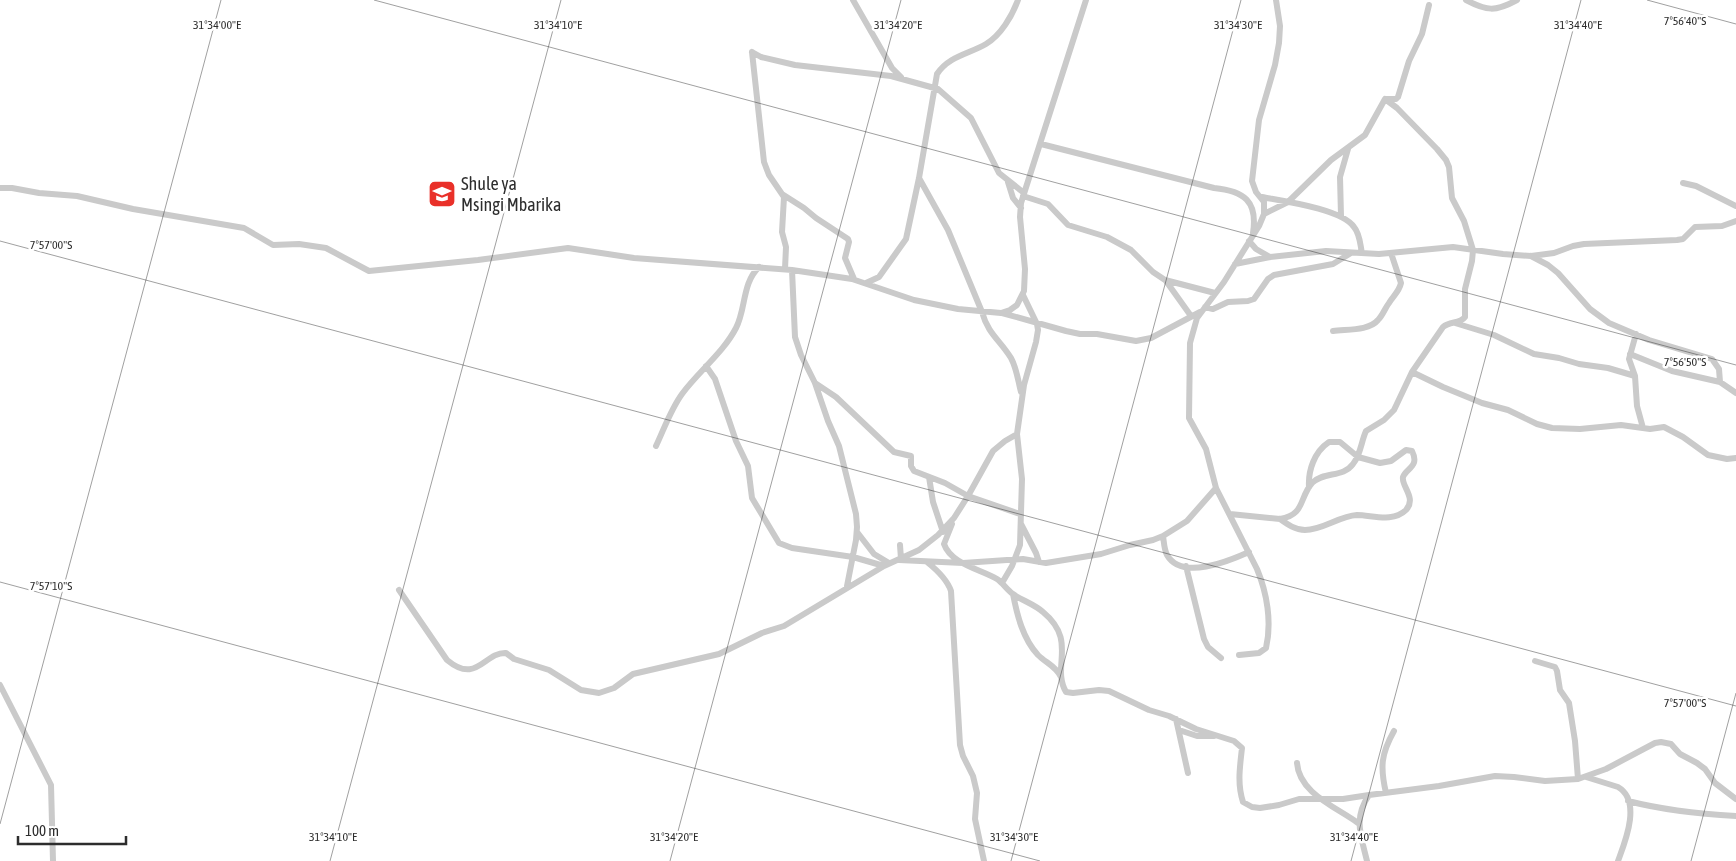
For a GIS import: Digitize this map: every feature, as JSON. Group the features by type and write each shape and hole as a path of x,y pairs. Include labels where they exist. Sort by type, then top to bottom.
{"street":[{"path":"853,0 892,68 904,80"},
{"path":"866,282 879,277 905,241 919,178 938,74 942,67 952,58 988,43 1011,16 1018,0"},
{"path":"1001,313 1018,305 1022,296 1025,269 1020,229 1024,194 1086,0"},
{"path":"1239,655 1259,653 1264,650 1268,636 1266,597 1262,582 1249,552 1216,488 1206,449 1190,418 1190,343 1192,329 1235,264 1264,214 1265,208 1262,198 1256,192 1252,181 1253,162 1259,120 1279,43 1280,26 1276,0"},
{"path":"1466,0 1493,10 1517,0"},
{"path":"1385,99 1396,99 1400,93 1407,66 1422,34 1429,5"},
{"path":"847,586 857,532 856,514 839,446 815,383 794,337 786,247 782,232 784,201 764,162 752,52 761,57 795,65 864,72 940,90 971,118 998,172 1024,194 1048,204 1068,225 1104,236 1134,252 1153,272 1165,280 1216,293"},
{"path":"1264,214 1288,202 1331,160 1365,135 1385,99"},
{"path":"1385,99 1405,116 1446,160 1449,167 1452,198 1464,221 1473,250 1465,289 1465,315 1473,328"},
{"path":"1041,144 1214,188 1231,190 1242,195 1251,206 1255,222 1253,234"},
{"path":"1340,216 1340,177 1348,148"},
{"path":"919,178 948,230 990,332 1006,350 1014,365 1022,398"},
{"path":"1008,180 1013,198 1021,208"},
{"path":"1683,183 1696,186 1736,206"},
{"path":"0,188 12,188 39,194 77,196 133,209 244,228 273,245 299,244 326,248 369,271 478,260 568,248 634,258 759,267 854,279 914,300 982,312 1001,313 1080,334 1097,334 1136,341 1151,338 1203,310 1213,309 1228,302 1248,301 1258,294 1268,279 1274,275 1333,264 1351,252"},
{"path":"782,194 849,240 845,258 854,279"},
{"path":"1262,198 1316,208 1340,216 1353,225 1357,231 1362,253"},
{"path":"1235,264 1270,257 1326,251 1391,253 1453,247 1531,256 1554,253 1572,246 1584,244 1683,239 1695,227 1722,226 1736,221"},
{"path":"1249,241 1256,249 1270,257"},
{"path":"1333,330 1371,326 1379,319 1401,283 1391,253"},
{"path":"1531,256 1558,273 1598,316 1609,323 1649,340 1712,359 1719,369 1720,382"},
{"path":"656,446 679,398 730,340 737,326 750,277 759,267"},
{"path":"1165,280 1191,316"},
{"path":"1022,296 1037,324 1036,342 1025,381 1017,434 1022,479 1017,513 1039,562"},
{"path":"1309,487 1318,479 1348,470 1358,457 1366,431 1384,420 1394,410 1412,372 1443,327 1451,322 1460,321 1465,315"},
{"path":"1451,322 1502,339 1534,354 1608,368 1634,376"},
{"path":"1636,334 1629,359 1634,376 1637,406 1643,428"},
{"path":"1630,354 1672,371 1720,382 1736,394"},
{"path":"706,366 715,379 736,441 748,466 752,498 776,539 781,544 787,546 886,564"},
{"path":"1412,372 1476,401 1508,410 1537,424 1552,428 1570,430 1621,425 1654,429 1664,427 1683,437 1708,455 1727,459 1736,458"},
{"path":"815,383 836,397 894,452 911,456 911,466 914,471 945,483 968,496 1017,513"},
{"path":"398,590 447,660 452,664 464,668 477,668 496,656 506,653 514,659 549,670 581,690 599,693 614,688 633,674 719,654 762,633 784,626 886,564 919,550 954,518 993,451 1000,444 1017,434"},
{"path":"1230,514 1280,519 1293,515 1298,510 1309,487 1310,468 1321,449 1328,442 1340,442 1358,457 1386,463 1406,450 1412,451 1414,460 1412,468 1403,479 1409,496 1407,508 1404,512 1382,518 1351,516 1306,530 1292,526 1280,519"},
{"path":"928,477 933,502 943,530 945,549 963,563 986,573 1002,583 1013,594 1043,612 1056,625 1063,649 1062,680"},
{"path":"899,560 963,563 1026,559 1052,562 1101,554 1164,536 1187,521 1216,488"},
{"path":"938,570 944,544 954,518"},
{"path":"1002,583 1015,560 1020,545 1021,524"},
{"path":"857,532 874,554 886,564"},
{"path":"1164,536 1167,555 1173,562 1186,566 1214,566 1249,552"},
{"path":"899,560 900,545"},
{"path":"926,562 938,570 946,580 951,591 960,744 963,756 973,776 977,793 975,819 984,861"},
{"path":"1186,566 1205,641 1208,647 1221,658"},
{"path":"1013,594 1022,629 1039,656 1055,668 1066,692 1110,691 1134,704 1196,729 1234,741 1242,748 1239,772 1240,788 1242,802 1247,806 1260,808 1279,806 1299,799 1344,800 1495,776 1545,781 1578,779 1586,777 1655,743 1664,742 1671,744 1680,754 1705,769 1710,777 1726,793 1736,799"},
{"path":"1535,661 1555,667 1560,690 1569,703 1578,779"},
{"path":"0,685 50,785 53,861"},
{"path":"1176,720 1188,773"},
{"path":"1179,730 1197,736 1217,736"},
{"path":"1386,793 1382,774 1383,757 1385,748 1394,731"},
{"path":"1297,762 1299,776 1318,797 1358,823"},
{"path":"1586,777 1622,789 1628,801 1631,811 1630,824 1618,861"},
{"path":"1367,861 1358,823 1364,802 1369,795"},
{"path":"1628,801 1658,808 1736,816"}],"place":[{"name":"Shule ya Msingi Mbarika","path":"442,194"}]}
